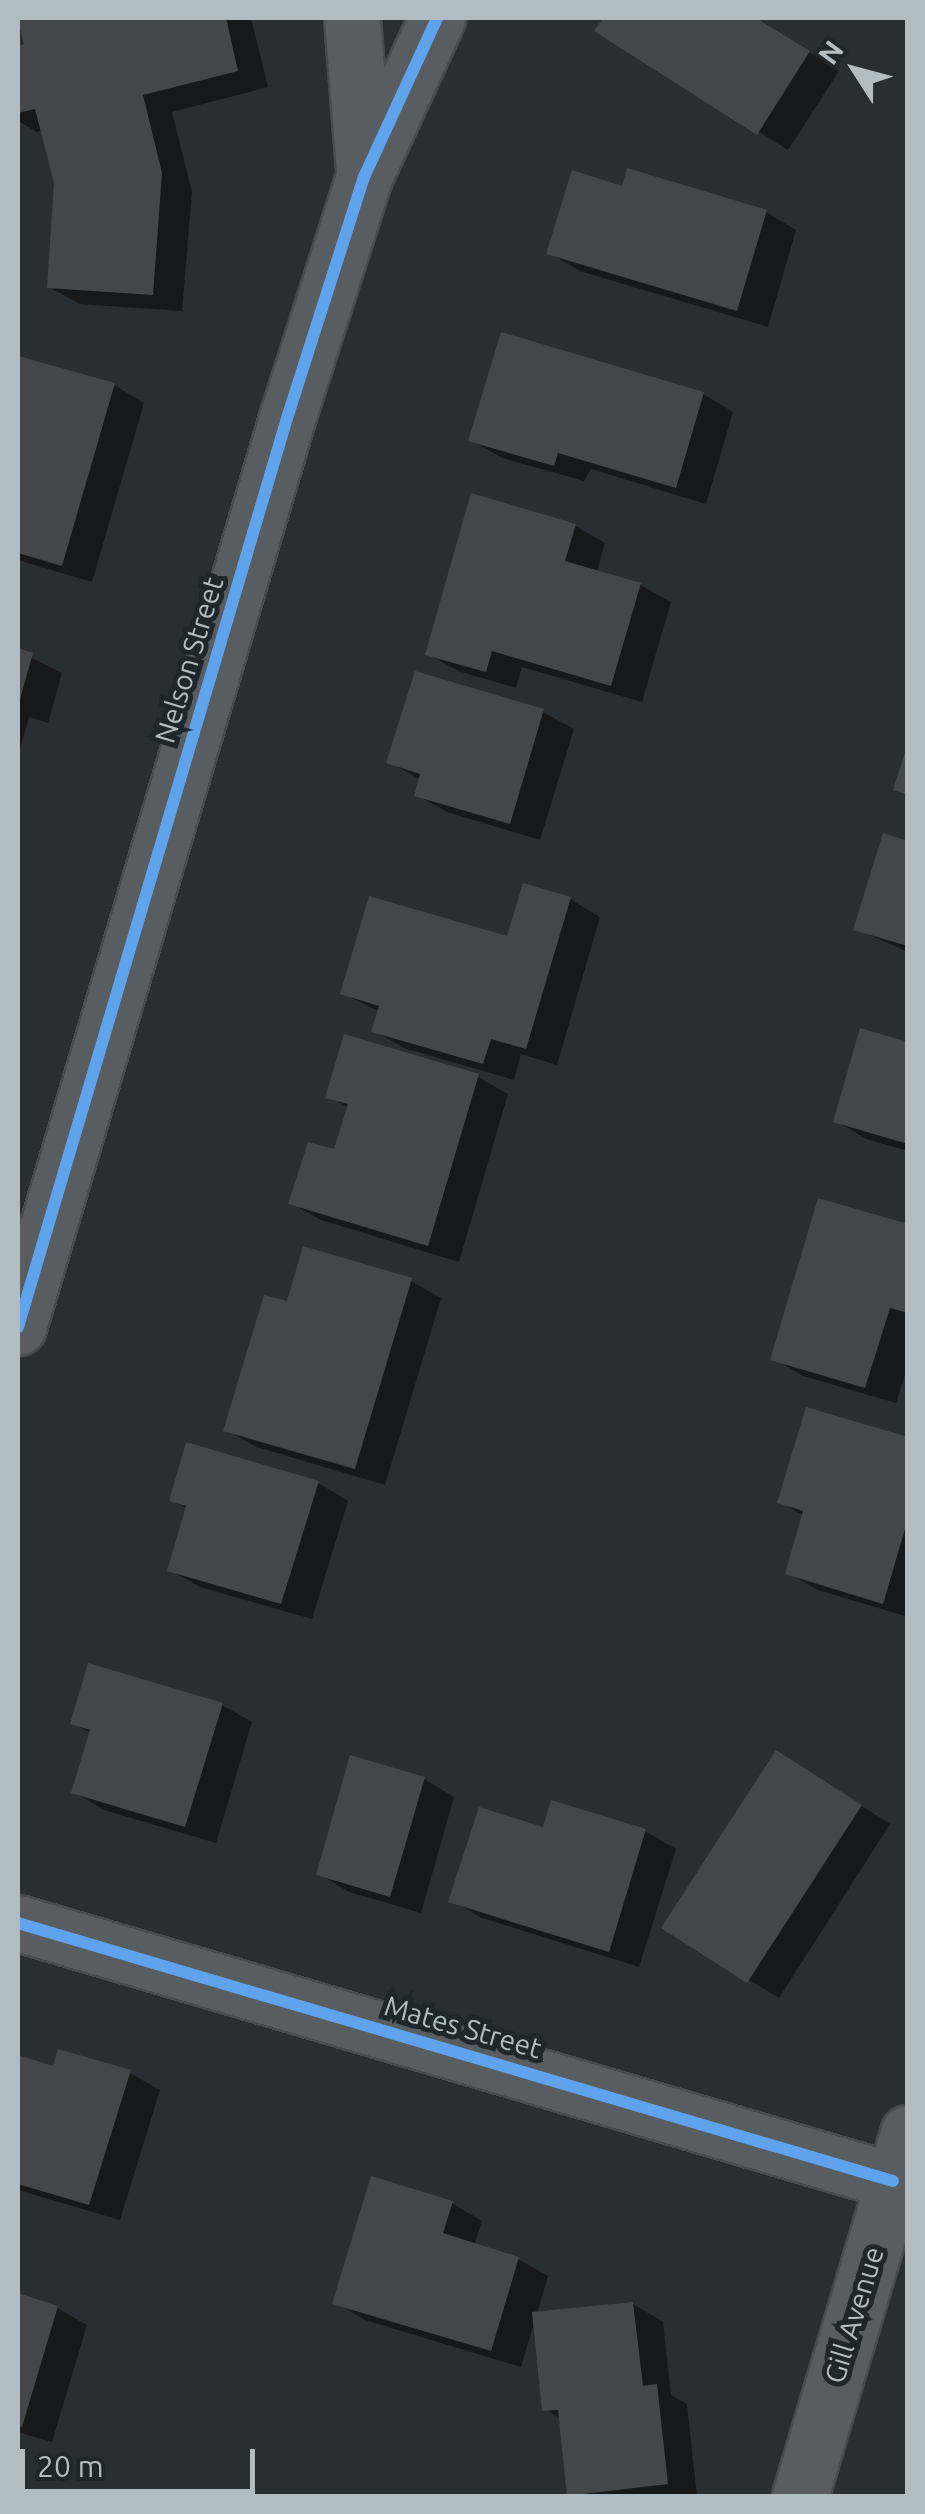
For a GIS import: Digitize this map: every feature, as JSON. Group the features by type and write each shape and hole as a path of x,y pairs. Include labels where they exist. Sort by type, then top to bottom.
{"street":[{"name":"Nelson Street","path":"352,18 364,178"},
{"name":"Nelson Street","path":"18,1327 282,434 364,178 437,18"},
{"name":"Mates Street","path":"18,1922 900,2157"},
{"name":"Gill Avenue","path":"800,2496 900,2157"}],"building":[{"path":"226,18 238,71 143,95 162,173 153,295 47,288 54,183 35,109 18,113 18,46 24,44 18,21"},
{"path":"603,18 756,18 810,51 757,135 594,31"},
{"path":"627,168 767,210 737,311 546,254 572,170 622,186"},
{"path":"501,332 704,392 676,488 558,453 554,466 468,441"},
{"path":"18,356 115,383 62,566 18,553"},
{"path":"471,493 576,524 565,561 641,583 611,686 492,651 486,672 425,655"},
{"path":"18,648 33,653 19,703 18,703"},
{"path":"415,671 544,709 510,824 414,796 420,774 386,763"},
{"path":"908,746 908,795 893,790"},
{"path":"883,833 908,841 908,946 853,930"},
{"path":"523,883 571,897 526,1049 491,1039 483,1064 371,1032 379,1006 340,994 369,896 507,936"},
{"path":"860,1028 908,1042 908,1144 833,1122"},
{"path":"344,1034 479,1074 428,1246 288,1204 308,1142 334,1149 348,1104 325,1098"},
{"path":"818,1198 908,1224 908,1313 890,1308 865,1388 770,1360"},
{"path":"303,1246 412,1278 355,1469 223,1431 264,1295 287,1301"},
{"path":"806,1407 908,1437 908,1519 883,1604 785,1574 803,1511 777,1503"},
{"path":"186,1442 319,1481 281,1604 167,1571 186,1506 169,1501"},
{"path":"88,1663 223,1703 185,1827 71,1793 90,1730 70,1724"},
{"path":"776,1750 862,1805 747,1983 661,1928"},
{"path":"350,1755 425,1777 390,1897 316,1875"},
{"path":"551,1800 646,1829 609,1952 448,1902 479,1807 543,1827"},
{"path":"58,2049 131,2070 89,2205 18,2184 18,2055 53,2066"},
{"path":"371,2176 453,2201 443,2233 519,2257 491,2351 332,2304"},
{"path":"18,2293 58,2306 22,2427 18,2426"},
{"path":"633,2302 643,2386 657,2384 668,2484 567,2496 558,2410 542,2411 532,2312"}],"cycle path":[{"path":"18,1327 288,415 364,177 437,18"},
{"path":"18,1923 893,2181"}]}
